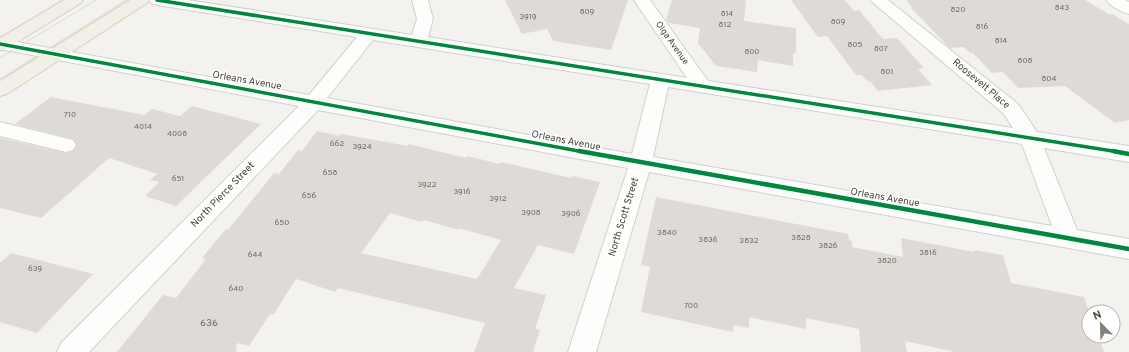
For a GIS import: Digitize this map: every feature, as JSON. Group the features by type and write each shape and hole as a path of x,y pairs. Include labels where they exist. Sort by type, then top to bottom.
{"main road":[{"path":"0,44 75,0"},
{"path":"0,90 141,0"}],"street":[{"path":"157,0 1129,154"},
{"path":"418,42 425,19 420,0"},
{"name":"Olga Avenue","path":"642,0 702,86"},
{"name":"Roosevelt Place","path":"878,0 1011,109 1030,138 1068,238"},
{"path":"1114,0 1129,9"},
{"name":"North Pierce Street","path":"72,352 314,102 369,34"},
{"name":"Orleans Avenue","path":"0,44 641,163 1129,249"},
{"name":"North Scott Street","path":"582,352 641,163 660,80"},
{"path":"0,129 66,145"}],"building":[{"path":"505,0 628,0 611,50 553,41 547,29 522,34"},
{"path":"672,0 746,0 744,21 796,28 796,53 793,53 793,66 758,60 757,72 716,66 698,43 700,28 669,23 666,20"},
{"path":"791,0 845,0 854,11 859,10 883,39 897,38 924,68 918,69 932,85 878,91 870,81 867,81 862,75 856,75 827,36 818,37"},
{"path":"906,0 1085,0 1110,15 1112,14 1129,24 1129,120 1115,123 1065,86 1018,88 1003,72 992,73 973,53 970,53 964,47 950,48 911,8 912,7"},
{"path":"51,97 144,115 152,109 180,116 192,106 261,124 176,206 145,196 159,182 150,180 157,174 109,158 41,218 0,208 0,138 66,153 73,151 77,146 73,139 15,124"},
{"path":"317,131 408,146 409,144 466,158 467,156 500,164 501,162 571,178 572,176 600,182 574,254 538,245 514,288 546,295 535,329 540,330 533,352 474,352 485,323 338,288 335,292 296,279 274,314 270,314 249,346 237,343 236,352 117,352 163,295 176,298 206,259 202,258 226,229 228,230 274,173 279,174 298,150 302,151","holes":["390,213 422,222 424,220 501,240 477,279 361,253"]},
{"path":"656,197 848,234 849,240 852,241 852,247 903,257 901,238 974,252 974,250 1003,255 1011,283 1084,297 1086,304 1081,304 1081,344 1101,344 1104,352 955,352 905,341 907,352 861,352 859,329 806,318 806,329 749,317 749,328 734,325 733,332 641,312 650,267 641,265"},
{"path":"11,253 93,274 37,333 0,322 0,263"}],"tram line":[{"path":"0,58 96,0"},
{"path":"0,79 126,0"}],"cycle path":[{"path":"157,0 1129,154"},
{"path":"0,44 641,163 1129,249"}]}
